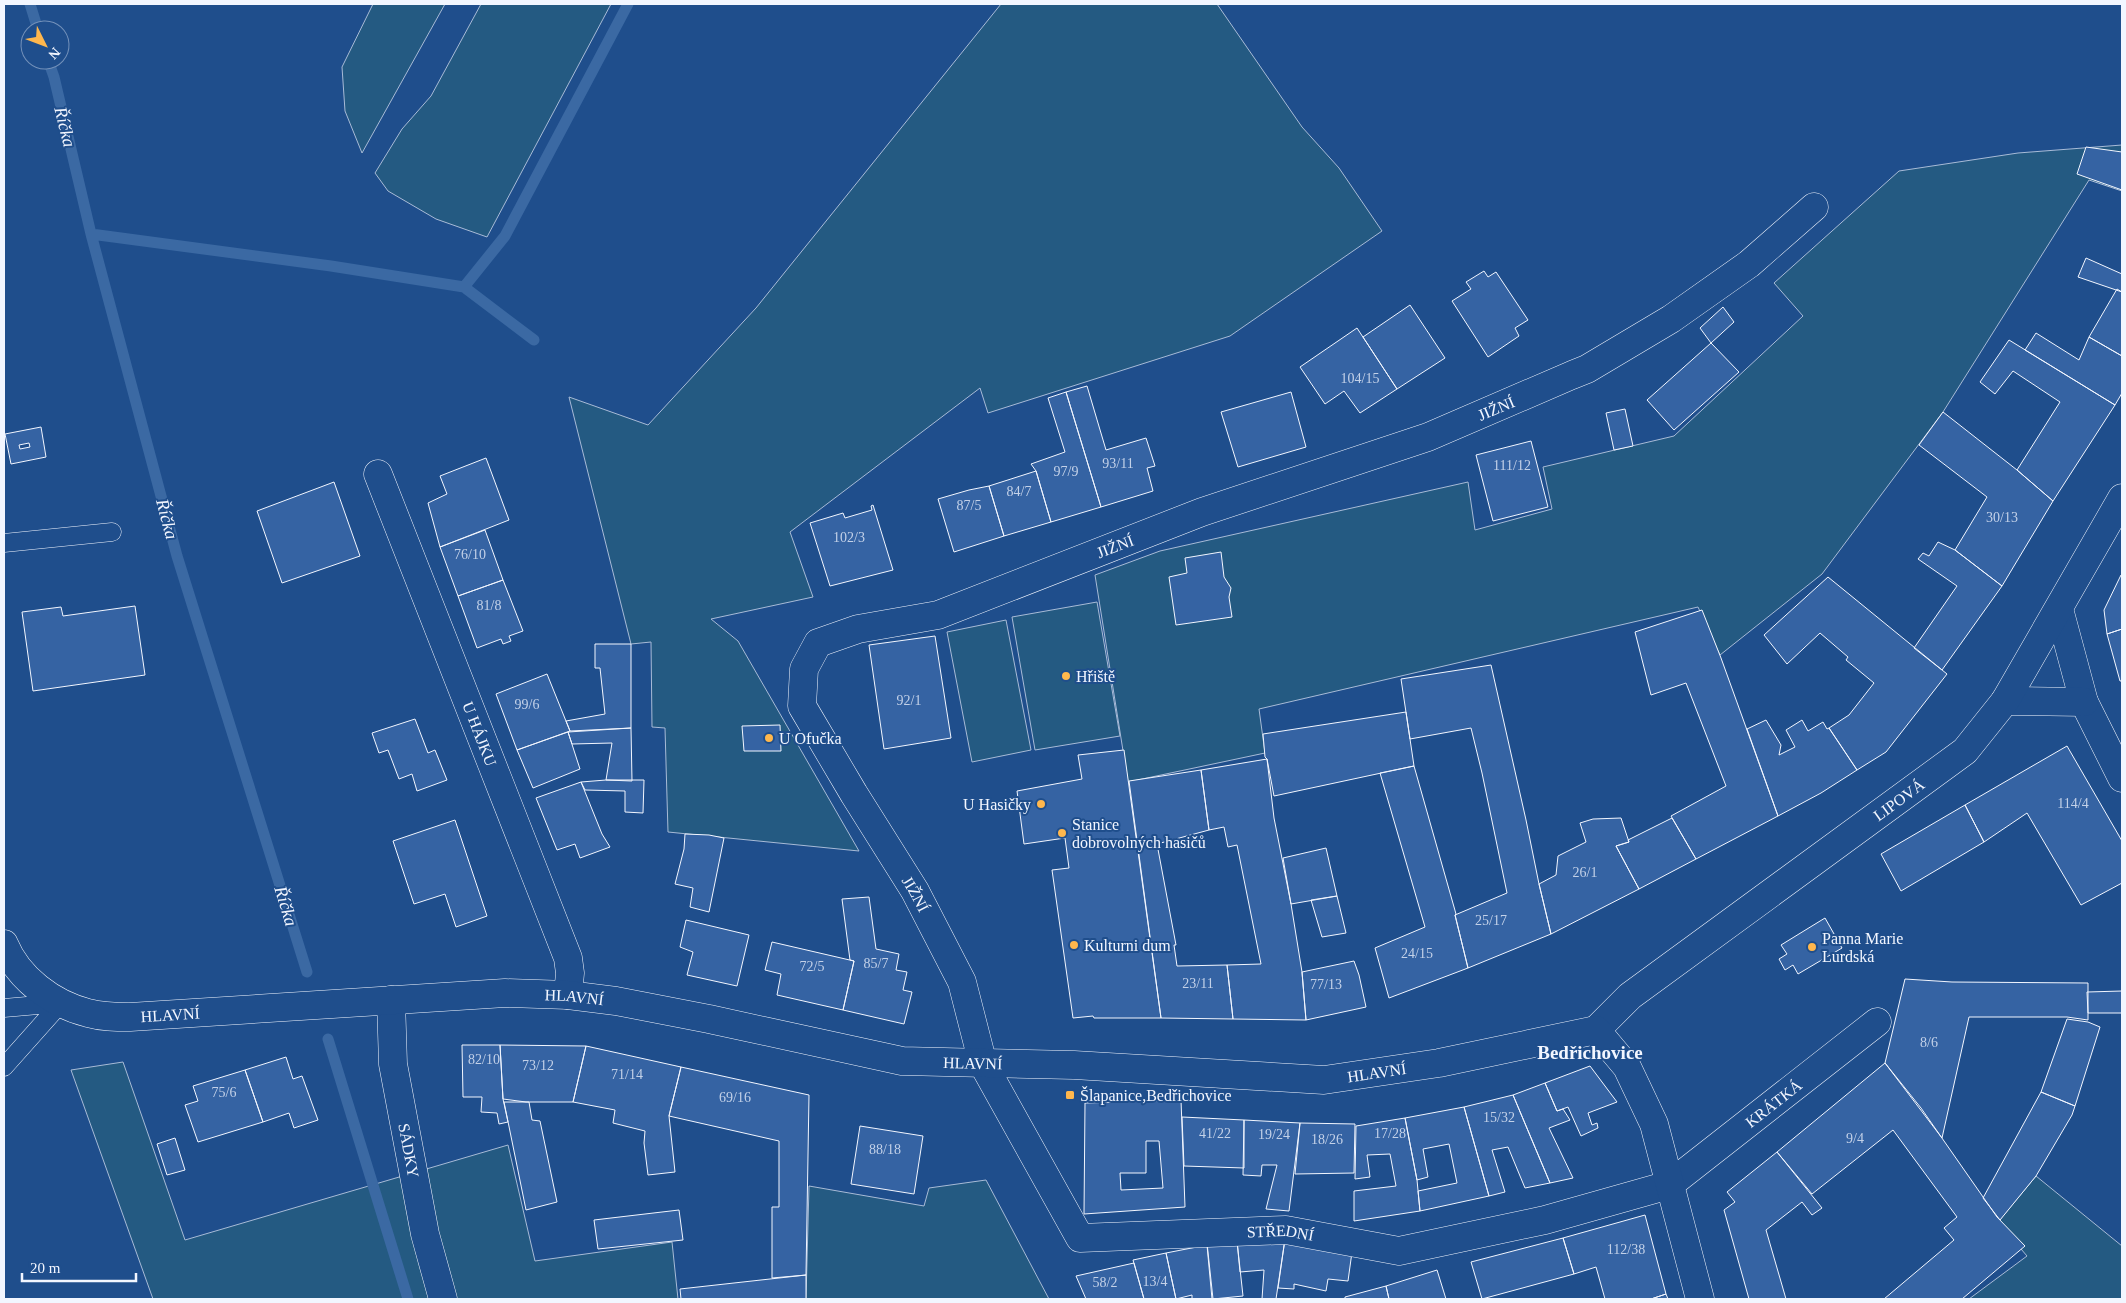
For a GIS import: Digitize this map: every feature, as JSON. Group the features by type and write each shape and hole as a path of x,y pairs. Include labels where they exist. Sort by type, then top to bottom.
{"street":[{"name":"JIŽNÍ","path":"983,1064 962,982 915,891 802,706 804,669 818,643 858,629 938,615 1202,512 1428,438 1587,369 1671,319 1749,264 1814,207"},
{"name":"U HÁJKU","path":"378,474 568,958 570,973 568,995"},
{"name":"LIPOVÁ","path":"1596,1030 1630,996 1965,751 2005,701 2122,498"},
{"path":"2059,609 2084,702 2122,778"},
{"path":"2005,701 2084,702"},
{"name":"HLAVNÍ","path":"4,944 22,972 47,995 61,1003 89,1014 130,1018 505,993 568,995 616,1001 708,1019 902,1061 1087,1066 1324,1080 1438,1063 1596,1030"},
{"name":"SÁDKY","path":"391,1000 393,1064 425,1234 443,1299"},
{"name":"KRÁTKÁ","path":"1669,1184 1877,1022"},
{"path":"1596,1030 1627,1067 1654,1124 1700,1299"},
{"name":"STŘEDNÍ","path":"983,1064 1080,1238 1286,1230 1398,1251 1545,1220 1669,1184"}],"lane":[{"path":"4,543 112,532"},
{"path":"4,1008 61,1003"},
{"path":"4,1067 61,1003"}],"shaded area":[{"path":"373,4 445,4 362,153 345,111 342,67"},
{"path":"481,4 611,4 487,237 436,219 388,191 375,173 402,129 431,96"},
{"path":"1001,4 1217,4 1302,127 1339,168 1382,231 1230,336 988,413 980,388 790,532 813,597 711,619 738,641 859,851 668,832 665,728 652,727 651,642 631,644 569,397 648,425 756,308"},
{"path":"2122,145 2122,191 2089,180 1943,412 1822,574 1720,655 1698,607 1259,709 1265,753 1128,782 1095,575 1160,551 1468,482 1475,530 1552,509 1543,467 1674,436 1803,316 1774,283 1899,171 2018,153"},
{"name":"Hřiště","path":"1097,602 1120,736 1035,750 1012,617"},
{"path":"1006,620 1031,750 972,762 947,632"},
{"path":"123,1062 185,1240 508,1145 535,1261 672,1242 678,1299 153,1299 71,1070"},
{"path":"2036,1176 2122,1246 2122,1299 1969,1299 2027,1256 1998,1222"},
{"path":"986,1180 1049,1299 806,1299 809,1186 924,1206 929,1188"}],"building":[{"path":"2086,147 2122,152 2122,190 2077,174"},
{"path":"2086,258 2122,274 2122,292 2078,277"},
{"path":"1484,271 1488,277 1496,272 1528,320 1515,328 1519,336 1488,357 1452,301 1471,289 1466,282"},
{"path":"2117,289 2122,292 2122,356 2089,337"},
{"path":"1410,305 1445,358 1397,389 1363,337"},
{"path":"1723,307 1734,322 1711,343 1700,328"},
{"path":"1357,328 1397,389 1360,413 1344,391 1325,404 1300,367"},
{"path":"2036,333 2079,360 2089,337 2122,356 2122,393 2115,405 2025,350"},
{"path":"2009,340 2115,405 2053,501 2017,470 2060,402 2013,371 1995,394 1980,382"},
{"path":"1711,343 1739,372 1674,430 1647,400"},
{"path":"1087,386 1106,450 1146,438 1155,466 1147,468 1153,491 1101,507 1066,392"},
{"path":"1066,392 1101,507 1051,522 1036,471 1031,464 1065,452 1048,398"},
{"path":"1291,392 1306,447 1238,467 1221,412"},
{"path":"1625,409 1633,446 1614,450 1606,413"},
{"path":"1943,412 2053,501 2002,586 1955,550 1987,497 1919,445"},
{"path":"41,427 46,457 11,464 5,434","holes":["29,443 30,447 20,449 19,445"]},
{"path":"1531,441 1548,507 1493,521 1476,455"},
{"path":"486,458 509,520 440,547 428,503 447,494 440,476"},
{"path":"1036,471 1051,522 1004,536 989,486"},
{"path":"334,482 360,556 282,583 257,511"},
{"path":"989,486 1004,536 954,552 938,499"},
{"path":"873,505 893,570 830,586 810,523 843,513 845,518 872,510 871,506"},
{"path":"485,530 503,580 458,596 440,547"},
{"path":"1938,542 1955,550 2002,586 1942,670 1914,648 1957,586 1918,559 1923,553 1929,556"},
{"path":"1221,552 1224,577 1231,588 1229,597 1232,617 1176,625 1169,577 1187,573 1185,558"},
{"path":"2121,575 2122,629 2107,634 2104,610"},
{"path":"1828,577 1947,674 1886,752 1857,770 1829,728 1849,715 1874,683 1846,660 1848,657 1820,633 1787,664 1764,635"},
{"path":"503,580 523,631 509,636 511,641 503,644 501,639 477,648 458,596"},
{"path":"135,606 145,675 33,691 22,612 61,607 63,616"},
{"path":"1702,610 1778,816 1696,859 1671,816 1726,786 1686,683 1651,695 1635,632"},
{"path":"2122,629 2122,681 2120,681 2107,634"},
{"path":"935,636 951,738 884,749 869,645"},
{"path":"595,644 631,644 631,728 570,731 566,721 605,714 600,668 595,668"},
{"path":"1491,665 1551,934 1468,968 1455,915 1507,893 1482,773 1471,728 1410,739 1401,679"},
{"path":"547,674 570,731 517,750 496,694"},
{"path":"1406,712 1414,766 1274,796 1265,757 1263,734"},
{"path":"415,719 428,753 435,750 447,780 417,791 412,774 399,779 388,750 379,753 372,733"},
{"path":"1766,720 1781,745 1779,755 1795,747 1786,730 1802,720 1808,731 1823,722 1857,770 1821,793 1778,816 1747,729"},
{"path":"780,725 781,751 744,751 742,726"},
{"path":"631,728 632,781 606,780 612,743 572,744 568,732"},
{"path":"568,732 580,769 533,788 517,750"},
{"path":"2067,746 2122,841 2122,883 2081,905 2027,813 1984,842 1965,805"},
{"path":"1124,750 1161,1018 1094,1018 1093,1016 1073,1018 1052,870 1069,868 1065,838 1024,844 1017,791 1082,779 1078,755"},
{"path":"1267,759 1274,818 1302,972 1306,1020 1233,1019 1227,965 1261,964 1237,845 1228,847 1224,827 1209,830 1201,770"},
{"path":"1414,766 1456,914 1468,968 1389,998 1375,948 1425,927 1380,773"},
{"path":"1201,770 1209,830 1157,844 1176,945 1174,945 1177,966 1227,965 1233,1019 1161,1018 1129,781"},
{"path":"644,780 643,813 625,812 625,791 585,790 581,782"},
{"path":"581,782 602,834 610,847 580,858 575,844 557,850 536,798"},
{"path":"1965,805 1984,842 1901,891 1881,854"},
{"path":"1621,818 1629,842 1616,846 1639,889 1551,934 1539,884 1556,875 1558,856 1586,842 1580,823 1593,819"},
{"path":"1672,818 1696,859 1639,889 1616,846 1629,842 1628,840"},
{"path":"455,820 487,916 456,927 445,894 414,904 393,841"},
{"path":"685,834 724,838 709,912 690,907 693,888 675,884 684,849"},
{"path":"1326,848 1337,896 1291,904 1283,858"},
{"path":"1337,896 1346,933 1322,937 1311,900"},
{"path":"869,897 876,949 899,954 896,970 907,972 903,990 912,992 904,1024 843,1010 854,961 850,960 842,899"},
{"name":"Panna Marie Lurdská","path":"1825,918 1842,948 1798,974 1793,965 1785,970 1779,959 1787,954 1781,945"},
{"path":"686,920 749,935 737,986 687,975 693,952 680,947"},
{"path":"772,942 854,961 843,1010 777,995 781,974 765,970"},
{"path":"1354,961 1366,1007 1306,1020 1302,972"},
{"path":"1905,979 1952,982 2088,983 2088,1020 2067,1017 1969,1017 1942,1138 1885,1063"},
{"path":"2122,991 2122,1013 2088,1013 2087,992"},
{"path":"2067,1019 2088,1022 2100,1027 2075,1106 2041,1092"},
{"path":"462,1045 500,1045 503,1099 508,1122 499,1124 497,1113 481,1112 482,1097 463,1097"},
{"path":"500,1045 586,1046 573,1102 526,1102 503,1099"},
{"path":"586,1046 681,1067 669,1116 675,1172 648,1175 644,1143 645,1131 613,1123 615,1110 573,1102"},
{"path":"286,1057 293,1079 302,1076 318,1120 294,1128 289,1113 263,1122 245,1070"},
{"path":"1885,1063 1921,1108 1997,1217 2025,1246 1962,1299 1884,1299 1954,1240 1944,1228 1957,1217 1893,1130 1812,1194 1777,1152"},
{"path":"1590,1066 1617,1102 1588,1113 1592,1125 1597,1123 1598,1128 1581,1136 1568,1107 1557,1111 1545,1083"},
{"path":"681,1067 809,1095 806,1275 772,1278 772,1207 779,1207 779,1141 669,1116"},
{"path":"245,1070 263,1122 198,1142 185,1105 198,1101 193,1086"},
{"path":"1545,1083 1557,1111 1563,1109 1570,1120 1549,1128 1573,1178 1550,1183 1513,1095"},
{"path":"2041,1092 2075,1106 2072,1115 2036,1176 2000,1220 1983,1198"},
{"path":"1513,1095 1550,1183 1525,1188 1508,1147 1492,1150 1505,1192 1489,1196 1464,1107"},
{"path":"1181,1100 1185,1207 1084,1214 1085,1103","holes":["1146,1141 1159,1141 1163,1188 1121,1190 1120,1173 1146,1173"]},
{"path":"504,1102 529,1102 532,1120 540,1121 557,1202 526,1210"},
{"path":"1464,1107 1489,1196 1420,1211 1418,1191 1457,1183 1449,1144 1423,1149 1428,1177 1417,1180 1405,1118"},
{"path":"1182,1117 1244,1120 1244,1168 1184,1166"},
{"path":"1405,1118 1417,1180 1420,1211 1354,1221 1354,1191 1396,1186 1390,1154 1367,1155 1370,1177 1355,1179 1356,1126"},
{"path":"1244,1120 1300,1123 1289,1211 1266,1209 1277,1165 1262,1165 1261,1176 1243,1175"},
{"path":"1300,1123 1355,1124 1354,1173 1295,1174"},
{"path":"860,1126 923,1136 914,1194 851,1184"},
{"path":"175,1138 185,1170 167,1175 157,1144"},
{"path":"1777,1152 1822,1208 1812,1215 1802,1202 1766,1230 1786,1299 1749,1299 1724,1210 1735,1202 1727,1192"},
{"path":"679,1210 683,1240 598,1249 594,1220"},
{"path":"1645,1215 1666,1294 1651,1299 1605,1299 1596,1267 1574,1274 1563,1238"},
{"path":"1563,1238 1574,1274 1482,1299 1471,1262"},
{"path":"1285,1239 1352,1252 1348,1281 1328,1279 1326,1291 1294,1284 1294,1289 1278,1288"},
{"path":"1285,1239 1276,1299 1262,1299 1264,1270 1240,1272 1237,1241"},
{"path":"1237,1241 1243,1296 1213,1299 1207,1243"},
{"path":"1207,1245 1212,1299 1192,1299 1192,1295 1176,1299 1166,1253"},
{"path":"1166,1253 1176,1299 1144,1299 1133,1260"},
{"path":"1134,1263 1144,1299 1086,1299 1076,1276"},
{"path":"1437,1270 1446,1299 1389,1299 1386,1286"},
{"path":"806,1275 806,1299 681,1299 680,1289"},
{"path":"1386,1286 1389,1299 1345,1299 1345,1297"},
{"path":"1666,1294 1668,1299 1651,1299"}],"waterway":[{"name":"Říčka","path":"30,4 35,20"},
{"path":"464,287 505,236 628,4"},
{"name":"Říčka","path":"52,70 91,234 177,556 307,972"},
{"path":"91,234 331,266 464,287 534,340"},
{"name":"Říčka","path":"328,1039 408,1299"}],"place":[{"name":"Hřiště","path":"1066,676"},
{"name":"U Ofučka","path":"769,738"},
{"name":"U Hasičky","path":"1041,804"},
{"name":"Stanice dobrovolných hasičů","path":"1062,833"},
{"name":"Kulturni dum","path":"1074,945"},
{"name":"Panna Marie Lurdská","path":"1812,947"},
{"name":"Šlapanice,Bedřichovice","path":"1070,1095"}],"district":[{"name":"Bedřichovice","path":"1590,1052"}]}
